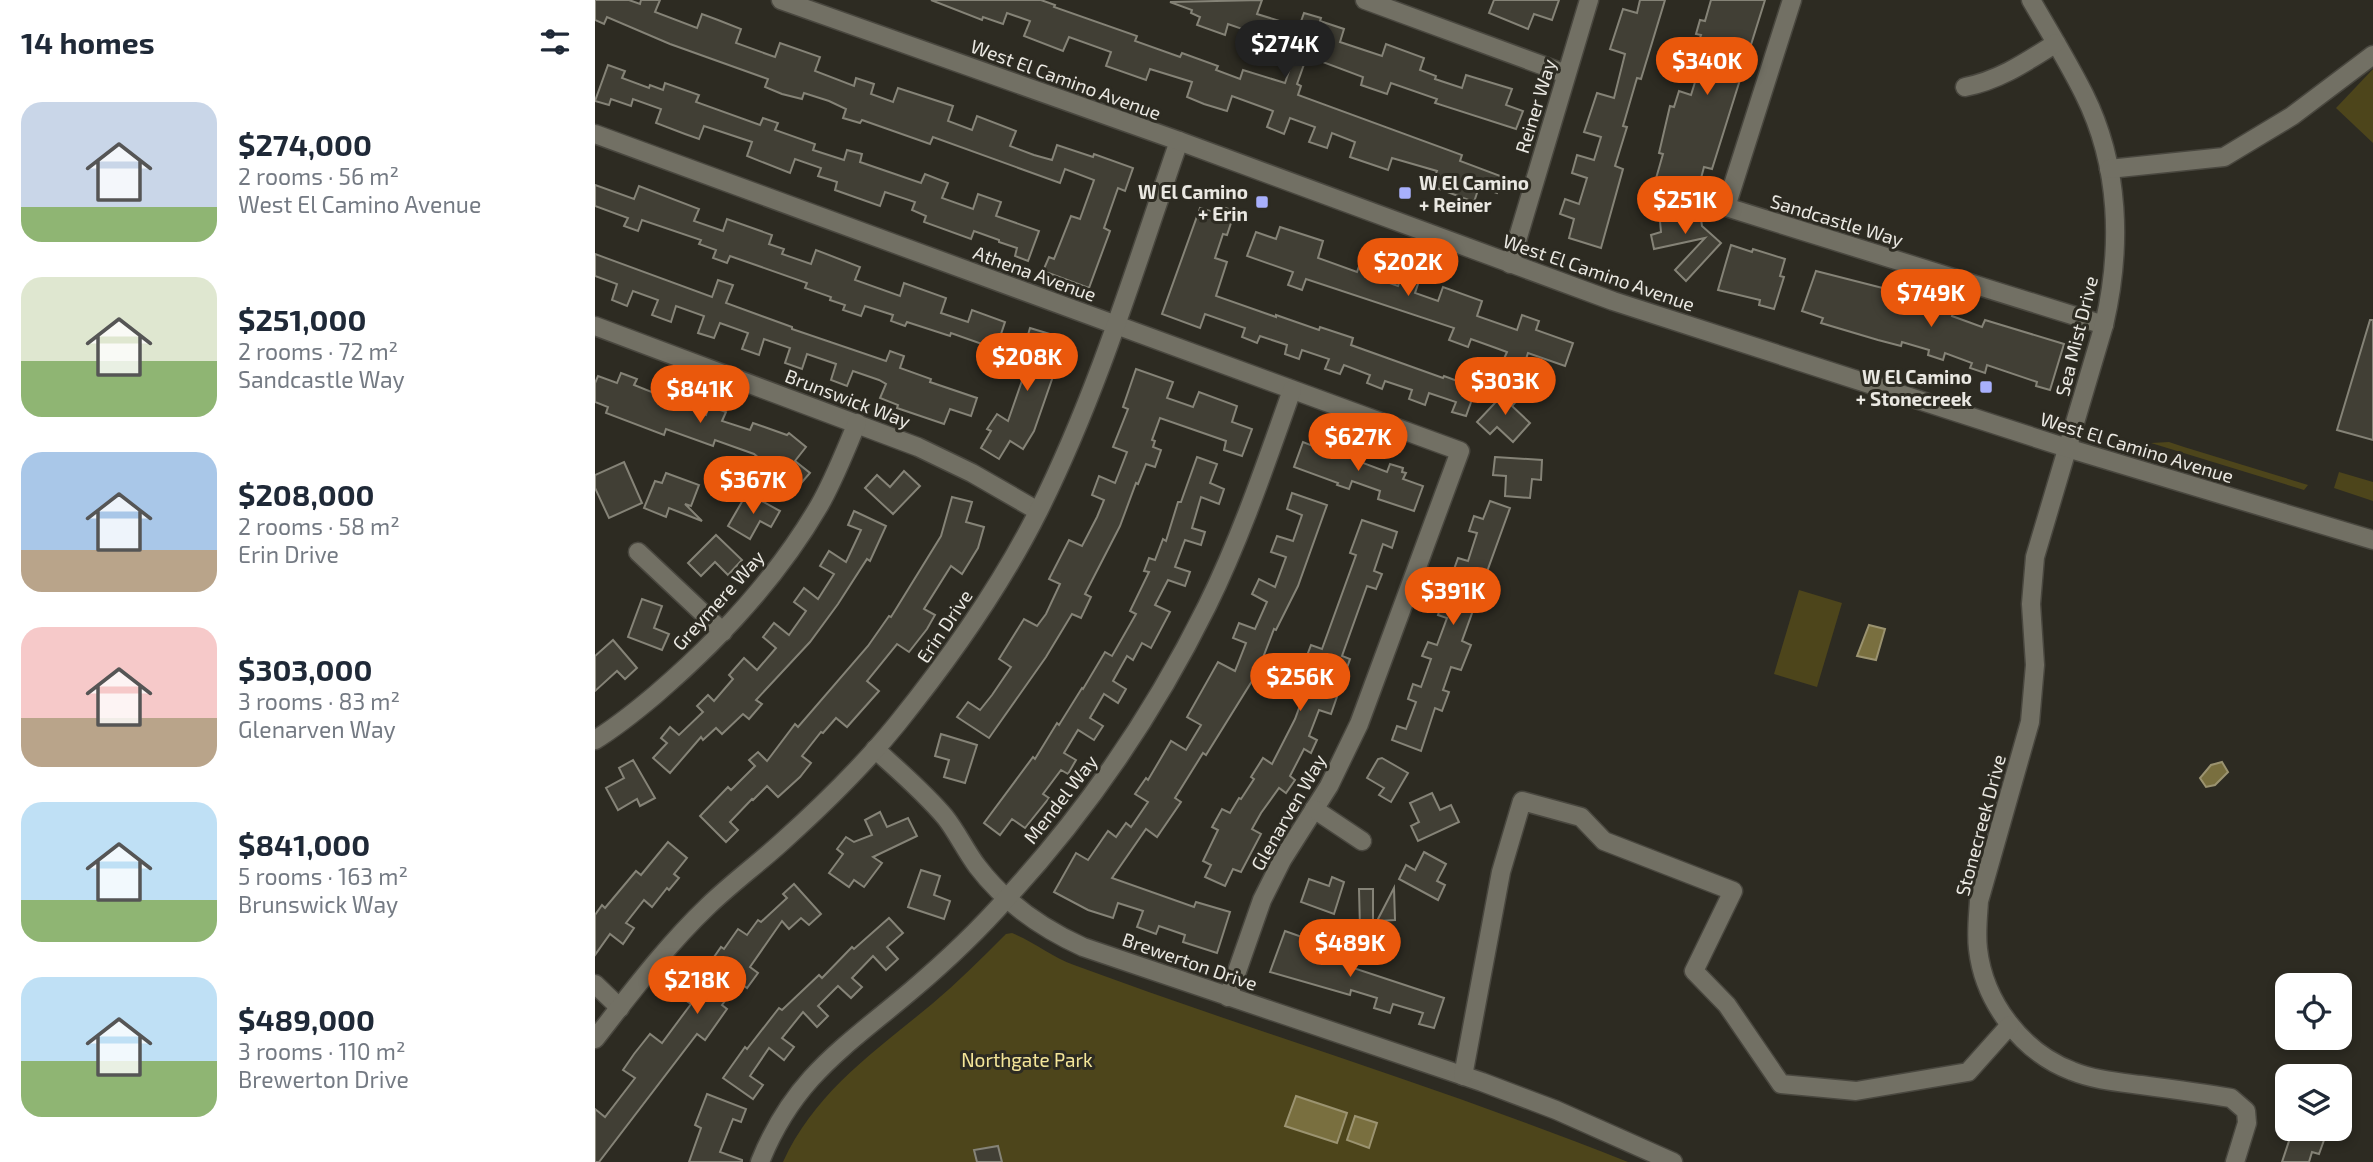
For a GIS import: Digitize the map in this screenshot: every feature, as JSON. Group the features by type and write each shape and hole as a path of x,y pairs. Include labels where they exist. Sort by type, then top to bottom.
{"street":[{"name":"West El Camino Avenue","path":"781,0 1179,141 1510,264 1770,353 2067,448 2373,540"},
{"path":"1365,0 1566,74"},
{"name":"Reiner Way","path":"1510,264 1589,0"},
{"name":"Sandcastle Way","path":"1792,0 1726,207 2103,325"},
{"name":"Sea Mist Drive","path":"2031,0 2085,96 2098,127 2109,169 2116,227 2111,295 2067,448"},
{"path":"1965,87 1984,84 2006,75 2056,43"},
{"path":"2109,169 2224,157 2292,116 2373,55"},
{"name":"Athena Avenue","path":"595,134 1459,451"},
{"name":"Erin Drive","path":"595,1039 684,929 785,839 875,749 933,679 968,630 1010,563 1038,511 1083,414 1179,141"},
{"name":"Brunswick Way","path":"595,326 918,447 972,473 1038,511"},
{"name":"Mendel Way","path":"760,1162 782,1114 817,1070 915,988 1006,899 1061,836 1112,769 1157,698 1207,605 1233,547 1292,390"},
{"name":"Greymere Way","path":"595,740 676,677 723,632 771,575 801,533 834,476 857,424"},
{"name":"Stonecreek Drive","path":"2067,448 2033,569 2031,604 2035,666 2030,722 1979,901 1978,954 1985,979 2010,1026 2039,1053 2073,1072 2099,1079 2231,1098 2246,1111 2247,1124 2235,1162"},
{"name":"Glenarven Way","path":"1228,997 1262,900 1282,860 1345,755 1359,724 1459,451"},
{"path":"638,552 723,632"},
{"name":"Brewerton Drive","path":"875,749 930,799 976,865 1006,899 1037,923 1083,947 1463,1076 1556,1110 1673,1162"},
{"path":"1463,1076 1501,872 1523,801 1581,817 1604,841 1733,891 1694,971 1727,1005 1781,1084 1856,1091 1968,1072 2010,1026"},
{"path":"1314,809 1362,841"},
{"path":"595,984 620,1008"}],"green space":[{"path":"2373,69 2373,143 2336,108"},
{"path":"2169,442 2308,485 2304,490 2151,443"},
{"path":"2339,472 2373,482 2373,501 2334,488"},
{"path":"1799,590 1842,603 1817,687 1774,674"},
{"name":"Northgate Park","path":"1012,933 1074,965 1491,1110 1628,1162 783,1162 812,1115 848,1075 942,996 1006,934"}],"shaded area":[{"path":"1869,625 1885,629 1876,660 1857,656"},
{"path":"2222,762 2228,772 2215,785 2206,787 2200,778 2211,765"},
{"path":"1296,1096 1347,1113 1337,1143 1285,1126"},
{"path":"1355,1116 1377,1123 1369,1148 1347,1140"}],"building":[{"path":"595,0 629,0 640,4 641,0 660,0 655,12 697,28 702,14 741,29 736,43 775,57 780,43 820,57 815,71 854,86 856,78 874,84 871,94 893,102 898,88 953,106 948,121 972,130 977,116 1016,131 1010,146 1034,155 1052,160 1057,145 1093,157 1094,154 1133,168 1125,191 1118,188 1104,228 1110,231 1089,288 1043,271 1049,257 1054,259 1071,216 1080,219 1094,180 1065,169 1060,183 933,137 930,144 862,120 860,123 843,118 846,109 829,101 804,93 802,99 782,94 765,87 768,79 670,44 607,17 604,24 595,20"},
{"path":"931,0 1041,0 1137,36 1135,41 1180,57 1182,53 1218,66 1216,70 1240,79 1243,70 1285,83 1293,59 1270,51 1274,40 1228,24 1225,35 1197,25 1200,17 1191,13 1192,10 1170,2 1262,0 1257,14 1299,27 1304,13 1321,18 1320,21 1344,29 1340,42 1382,56 1386,44 1424,58 1420,70 1436,76 1435,79 1462,88 1466,75 1512,89 1506,105 1523,111 1516,129 1435,103 1437,99 1391,83 1387,94 1361,85 1363,77 1307,56 1297,84 1301,86 1298,95 1462,155 1460,161 1503,177 1497,193 1479,187 1474,202 1431,186 1437,171 1392,158 1388,170 1350,157 1355,142 1332,133 1327,148 1309,142 1315,127 1290,118 1284,134 1267,127 1273,111 1232,96 1227,111 1204,104 1187,97 1192,82 1150,69 1146,80 1106,66 1111,52 1069,37 1063,51 1024,36 1030,21 1007,13 1003,24 983,17 982,20"},
{"path":"1494,0 1559,0 1552,20 1534,14 1528,29 1489,13"},
{"path":"1640,0 1665,0 1641,79 1637,78 1623,126 1627,127 1615,166 1623,169 1601,248 1569,238 1574,219 1560,214 1565,199 1579,204 1587,178 1572,173 1577,155 1594,160 1601,137 1584,132 1597,93 1614,98 1625,54 1610,49 1623,9 1637,13"},
{"path":"1711,0 1765,0 1712,169 1704,167 1695,201 1653,189 1663,154 1659,153 1670,106 1674,107 1679,91 1691,95 1702,60 1693,57 1701,35 1696,34 1700,20 1705,21"},
{"path":"608,65 625,71 622,78 649,88 650,85 663,90 665,83 699,95 696,102 760,125 763,118 778,123 775,130 815,144 813,150 844,160 847,150 862,154 860,162 921,183 925,174 948,183 942,198 973,209 978,194 1001,202 996,216 1039,231 1028,261 1015,256 1017,248 999,240 974,231 971,239 924,222 926,216 912,210 915,202 885,192 880,206 835,190 837,182 818,176 821,168 795,159 790,173 747,156 752,142 704,126 699,139 685,134 656,123 661,109 633,99 631,106 611,99 609,105 595,101"},
{"path":"595,185 634,199 639,186 699,209 694,221 723,231 727,219 772,235 769,244 784,249 782,254 811,264 816,250 860,267 855,280 900,296 904,283 946,298 941,313 968,322 972,310 1005,322 996,349 951,333 950,336 907,322 905,326 891,321 893,315 865,306 861,316 843,310 845,305 805,288 807,283 730,256 727,263 713,258 716,250 699,244 701,240 642,220 638,231 624,226 628,218 595,206"},
{"path":"1699,205 1702,226 1721,243 1686,281 1675,270 1705,238 1654,249 1651,235 1661,232 1659,210"},
{"path":"1219,206 1235,211 1215,258 1227,262 1216,296 1276,317 1353,338 1351,345 1443,378 1444,376 1460,382 1463,375 1479,380 1466,416 1452,412 1456,402 1429,393 1425,405 1409,399 1412,390 1385,381 1382,389 1367,383 1370,375 1344,365 1340,374 1325,369 1329,359 1302,350 1299,359 1285,354 1287,345 1260,336 1257,343 1242,337 1245,328 1205,314 1200,328 1162,314 1200,208 1217,213"},
{"path":"1280,227 1323,241 1318,258 1357,272 1362,258 1380,264 1375,278 1398,286 1403,272 1420,278 1415,293 1438,301 1443,287 1482,301 1477,316 1517,330 1522,315 1539,321 1536,330 1573,343 1565,366 1528,353 1523,368 1503,361 1507,352 1471,339 1468,347 1449,340 1454,328 1306,279 1302,290 1288,285 1293,272 1247,256 1256,232 1276,239"},
{"path":"1731,245 1785,259 1780,276 1784,277 1774,309 1759,305 1760,300 1718,290"},
{"path":"595,254 712,297 718,280 733,285 726,303 886,361 890,351 904,356 900,368 931,379 930,382 977,398 971,416 950,409 944,424 897,408 898,405 880,398 886,384 879,380 853,371 847,386 831,380 836,364 807,354 802,369 785,363 790,348 764,339 759,355 742,349 748,333 720,323 714,338 698,333 704,316 676,306 671,322 652,315 658,300 633,291 627,306 612,300 617,284 595,276"},
{"path":"1816,271 1914,296 1913,300 1953,312 1952,316 1982,327 1985,320 2064,344 2050,390 2036,386 2037,382 1987,365 1985,373 1970,368 1972,363 1945,353 1943,360 1928,355 1929,350 1902,342 1901,346 1821,323 1823,318 1802,311"},
{"path":"2370,320 2373,320 2373,440 2337,430"},
{"path":"1030,328 1066,339 1034,431 1023,449 1010,441 999,459 981,448 991,431 987,429 997,414 1008,421 1025,372 1023,371 1026,364 1020,362"},
{"path":"1136,369 1173,382 1167,398 1193,407 1199,392 1237,406 1232,422 1252,429 1242,456 1224,450 1226,441 1160,418 1152,440 1155,441 1153,447 1161,450 1155,467 1146,464 1138,484 1136,483 1120,526 1085,594 1091,597 1081,618 1072,614 1046,657 989,738 957,717 968,702 980,710 992,695 1011,667 999,659 1024,619 1037,626 1046,614 1060,584 1049,579 1069,540 1082,546 1104,500 1092,495 1099,476 1115,483 1127,452 1113,447 1128,409 1123,407"},
{"path":"621,373 637,379 634,385 659,395 662,388 679,395 676,404 706,415 709,406 726,412 722,421 750,430 753,423 787,435 789,433 806,447 795,461 810,473 796,489 754,454 715,440 713,446 666,429 664,435 606,413 608,407 595,402 595,383 598,376 617,383"},
{"path":"1508,389 1519,398 1512,406 1530,423 1513,442 1497,427 1490,434 1477,422"},
{"path":"1327,440 1366,453 1363,463 1387,472 1390,464 1403,468 1402,472 1406,473 1403,479 1423,486 1414,511 1378,499 1380,491 1352,481 1349,489 1294,467 1303,442 1323,450"},
{"path":"1197,457 1217,464 1210,483 1224,489 1219,504 1201,497 1192,528 1205,532 1201,545 1185,540 1175,567 1190,572 1185,586 1168,580 1155,605 1170,612 1151,648 1142,643 1133,660 1127,656 1113,681 1126,689 1118,703 1104,694 1090,718 1103,726 1094,740 1078,730 1064,753 1076,760 1068,774 1061,770 1043,794 1049,798 1025,828 1012,819 1000,835 984,823 1033,757 1035,759 1105,652 1112,656 1136,614 1130,611 1149,572 1144,571 1149,558 1155,560 1163,539 1166,541 1178,502 1181,502"},
{"path":"1495,457 1542,460 1541,480 1532,479 1530,498 1505,496 1506,476 1493,475"},
{"path":"624,462 642,503 609,518 595,488 595,475"},
{"path":"904,471 920,486 893,514 865,488 877,475 890,487"},
{"path":"666,473 699,485 691,506 685,504 702,521 669,508 666,517 644,508 655,481 662,483"},
{"path":"747,493 780,511 771,527 760,521 750,539 728,526"},
{"path":"1292,493 1327,505 1298,586 1276,630 1274,629 1257,673 1206,755 1203,753 1175,798 1181,802 1157,837 1146,829 1112,878 1194,907 1196,902 1230,912 1217,953 1183,942 1185,935 1159,926 1156,934 1137,927 1143,911 1118,903 1113,918 1088,910 1054,892 1076,853 1088,860 1108,831 1116,837 1126,823 1131,827 1148,802 1135,794 1146,778 1148,780 1171,741 1186,750 1201,725 1187,717 1218,662 1235,671 1246,643 1233,638 1239,623 1255,629 1267,602 1252,594 1259,579 1275,587 1286,557 1271,552 1277,536 1293,541 1302,515 1287,509"},
{"path":"952,497 972,502 966,522 984,527 978,548 962,574 951,566 924,609 935,615 927,629 909,652 897,644 867,681 879,691 847,727 836,718 821,732 802,756 811,763 778,797 767,786 752,799 730,822 738,830 726,842 700,816 728,787 731,790 755,766 749,760 758,752 767,761 795,724 798,727 868,646 889,616 891,617 941,536"},
{"path":"1490,501 1510,508 1462,641 1471,645 1461,670 1451,667 1443,690 1449,692 1442,711 1435,708 1421,751 1392,740 1397,726 1406,729 1416,702 1408,699 1413,684 1421,687 1431,659 1422,656 1428,642 1437,645 1447,618 1438,615 1443,599 1450,601 1459,574 1453,572 1458,558 1468,561 1477,533 1469,531 1474,516 1483,519"},
{"path":"854,511 886,526 870,561 867,559 810,642 756,700 762,704 749,719 743,714 722,734 716,728 703,740 701,737 670,773 653,758 667,743 661,738 670,727 679,735 703,712 697,706 708,695 714,701 733,679 729,675 744,658 757,670 776,648 763,637 774,623 789,635 806,611 794,602 804,588 818,599 834,574 820,566 829,551 846,562 861,530 848,525"},
{"path":"1362,520 1397,532 1392,548 1383,544 1374,571 1382,574 1376,589 1367,586 1342,656 1350,659 1331,714 1319,710 1309,736 1317,740 1311,753 1304,749 1290,776 1295,780 1286,793 1279,788 1261,813 1252,829 1261,834 1241,872 1233,869 1225,886 1205,877 1211,865 1203,861 1218,830 1212,827 1222,809 1230,813 1239,798 1241,799 1263,758 1272,764 1295,719 1309,681 1299,677 1311,645 1322,649 1356,555 1350,553"},
{"path":"716,535 742,560 728,575 715,562 701,576 688,563"},
{"path":"642,599 662,606 654,628 669,634 662,650 628,637"},
{"path":"613,640 637,668 625,679 617,671 595,691 595,656"},
{"path":"941,734 977,745 965,783 944,777 949,760 935,756"},
{"path":"1382,758 1408,773 1391,802 1379,795 1384,788 1367,778 1378,759"},
{"path":"633,760 655,798 640,806 637,799 618,810 606,788 624,778 619,768"},
{"path":"1432,793 1440,810 1451,805 1459,822 1418,841 1411,826 1419,822 1410,803"},
{"path":"880,812 887,827 908,818 917,836 873,857 882,863 864,887 854,880 849,887 829,873 843,854 837,849 846,837 854,842 872,835 865,820"},
{"path":"668,842 687,858 674,874 679,878 652,907 644,900 626,923 634,928 623,944 610,934 595,955 595,915 602,905 605,908 636,871 641,875"},
{"path":"1424,852 1446,864 1437,881 1445,885 1438,900 1399,879 1406,865 1415,870"},
{"path":"921,870 940,876 934,895 950,901 944,919 908,907"},
{"path":"1332,877 1344,882 1334,914 1301,902 1309,879 1329,886"},
{"path":"794,884 821,914 809,925 801,918 789,929 782,921 750,967 758,973 747,988 739,982 722,1005 727,1009 705,1040 697,1034 599,1162 595,1162 595,1109 605,1117 635,1078 623,1070 634,1054 650,1034 662,1043 691,1004 679,996 688,982 701,991 719,965 712,960 721,947 724,949 738,929 747,935 758,920 761,922 787,898 783,894"},
{"path":"1394,888 1395,920 1377,921"},
{"path":"1359,889 1373,889 1373,928 1360,928"},
{"path":"889,918 903,933 887,947 898,959 886,970 873,956 852,978 862,987 851,998 838,986 818,1006 828,1016 817,1027 803,1012 782,1038 794,1047 784,1060 769,1048 750,1076 763,1085 753,1099 723,1078 745,1047 747,1049 779,1008 782,1010 819,975 822,978 852,947 854,949"},
{"path":"1285,931 1319,943 1314,955 1444,998 1434,1028 1419,1024 1423,1013 1393,1004 1390,1013 1374,1008 1377,998 1351,990 1350,995 1270,972"},
{"path":"707,1094 746,1109 741,1122 733,1119 720,1152 742,1162 689,1162 701,1128 695,1125"},
{"path":"2289,1141 2324,1141 2319,1154 2312,1152 2309,1162 2282,1162"},
{"path":"998,1146 1002,1162 977,1162 974,1150"}],"place":[{"name":"W El Camino + Reiner","path":"1405,193"},
{"name":"W El Camino + Erin","path":"1262,202"},
{"name":"W El Camino + Stonecreek","path":"1986,387"}]}
